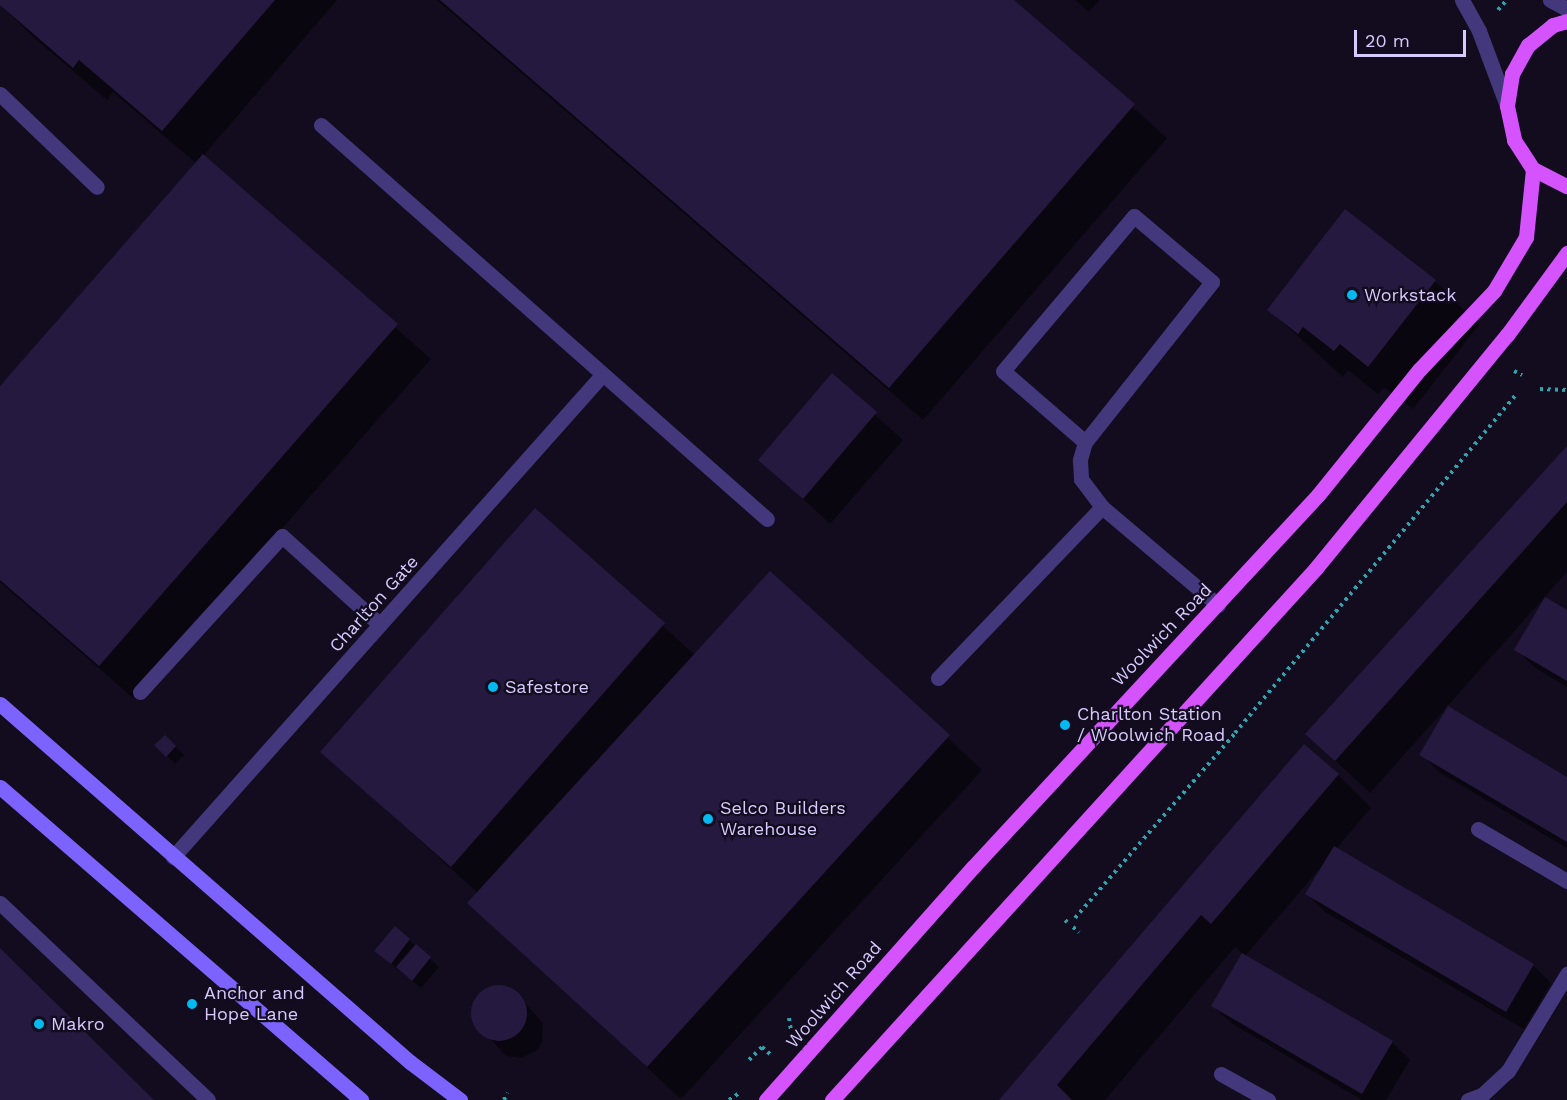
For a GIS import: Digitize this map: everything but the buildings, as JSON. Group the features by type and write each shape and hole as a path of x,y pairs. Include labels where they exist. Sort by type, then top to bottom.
{"main road":[{"path":"1567,21 1553,25 1528,45 1512,74 1508,106 1514,140 1533,169 1567,186"},
{"name":"Woolwich Road","path":"766,1100 973,867 1318,495 1419,370 1494,291 1526,237 1533,169"},
{"path":"832,1100 1316,568 1507,335 1567,252"}],"street":[{"path":"1462,0 1479,32 1508,106"},
{"path":"1550,0 1567,9"},
{"path":"0,94 97,187"},
{"path":"321,125 767,519"},
{"path":"1085,442 1003,371 1134,216 1212,282 1085,442 1080,460 1081,479 1102,507 1218,605"},
{"name":"Charlton Gate","path":"172,857 602,375"},
{"path":"938,678 1102,507"},
{"path":"140,692 282,536 380,625"},
{"path":"0,704 172,857 410,1062 460,1100"},
{"path":"0,787 361,1100"},
{"path":"1478,829 1567,881"},
{"path":"0,903 208,1100"},
{"path":"1468,1100 1482,1095 1508,1071 1567,974"},
{"path":"1221,1074 1268,1100"}],"path":[{"path":"1496,12 1505,2"},
{"path":"1540,388 1546,392 1560,388 1567,390"},
{"path":"1075,918 1235,733 1516,394"},
{"path":"1073,927 1079,932"},
{"name":"Woolwich Road","path":"749,1060 762,1047 770,1054"},
{"path":"504,1100 507,1093"}],"place":[{"name":"Workstack","path":"1352,295"},
{"name":"Safestore","path":"493,687"},
{"name":"Charlton Station / Woolwich Road","path":"1065,725"},
{"name":"Selco Builders Warehouse","path":"708,819"},
{"name":"Anchor and Hope Lane","path":"192,1004"},
{"name":"Makro","path":"39,1024"}]}
